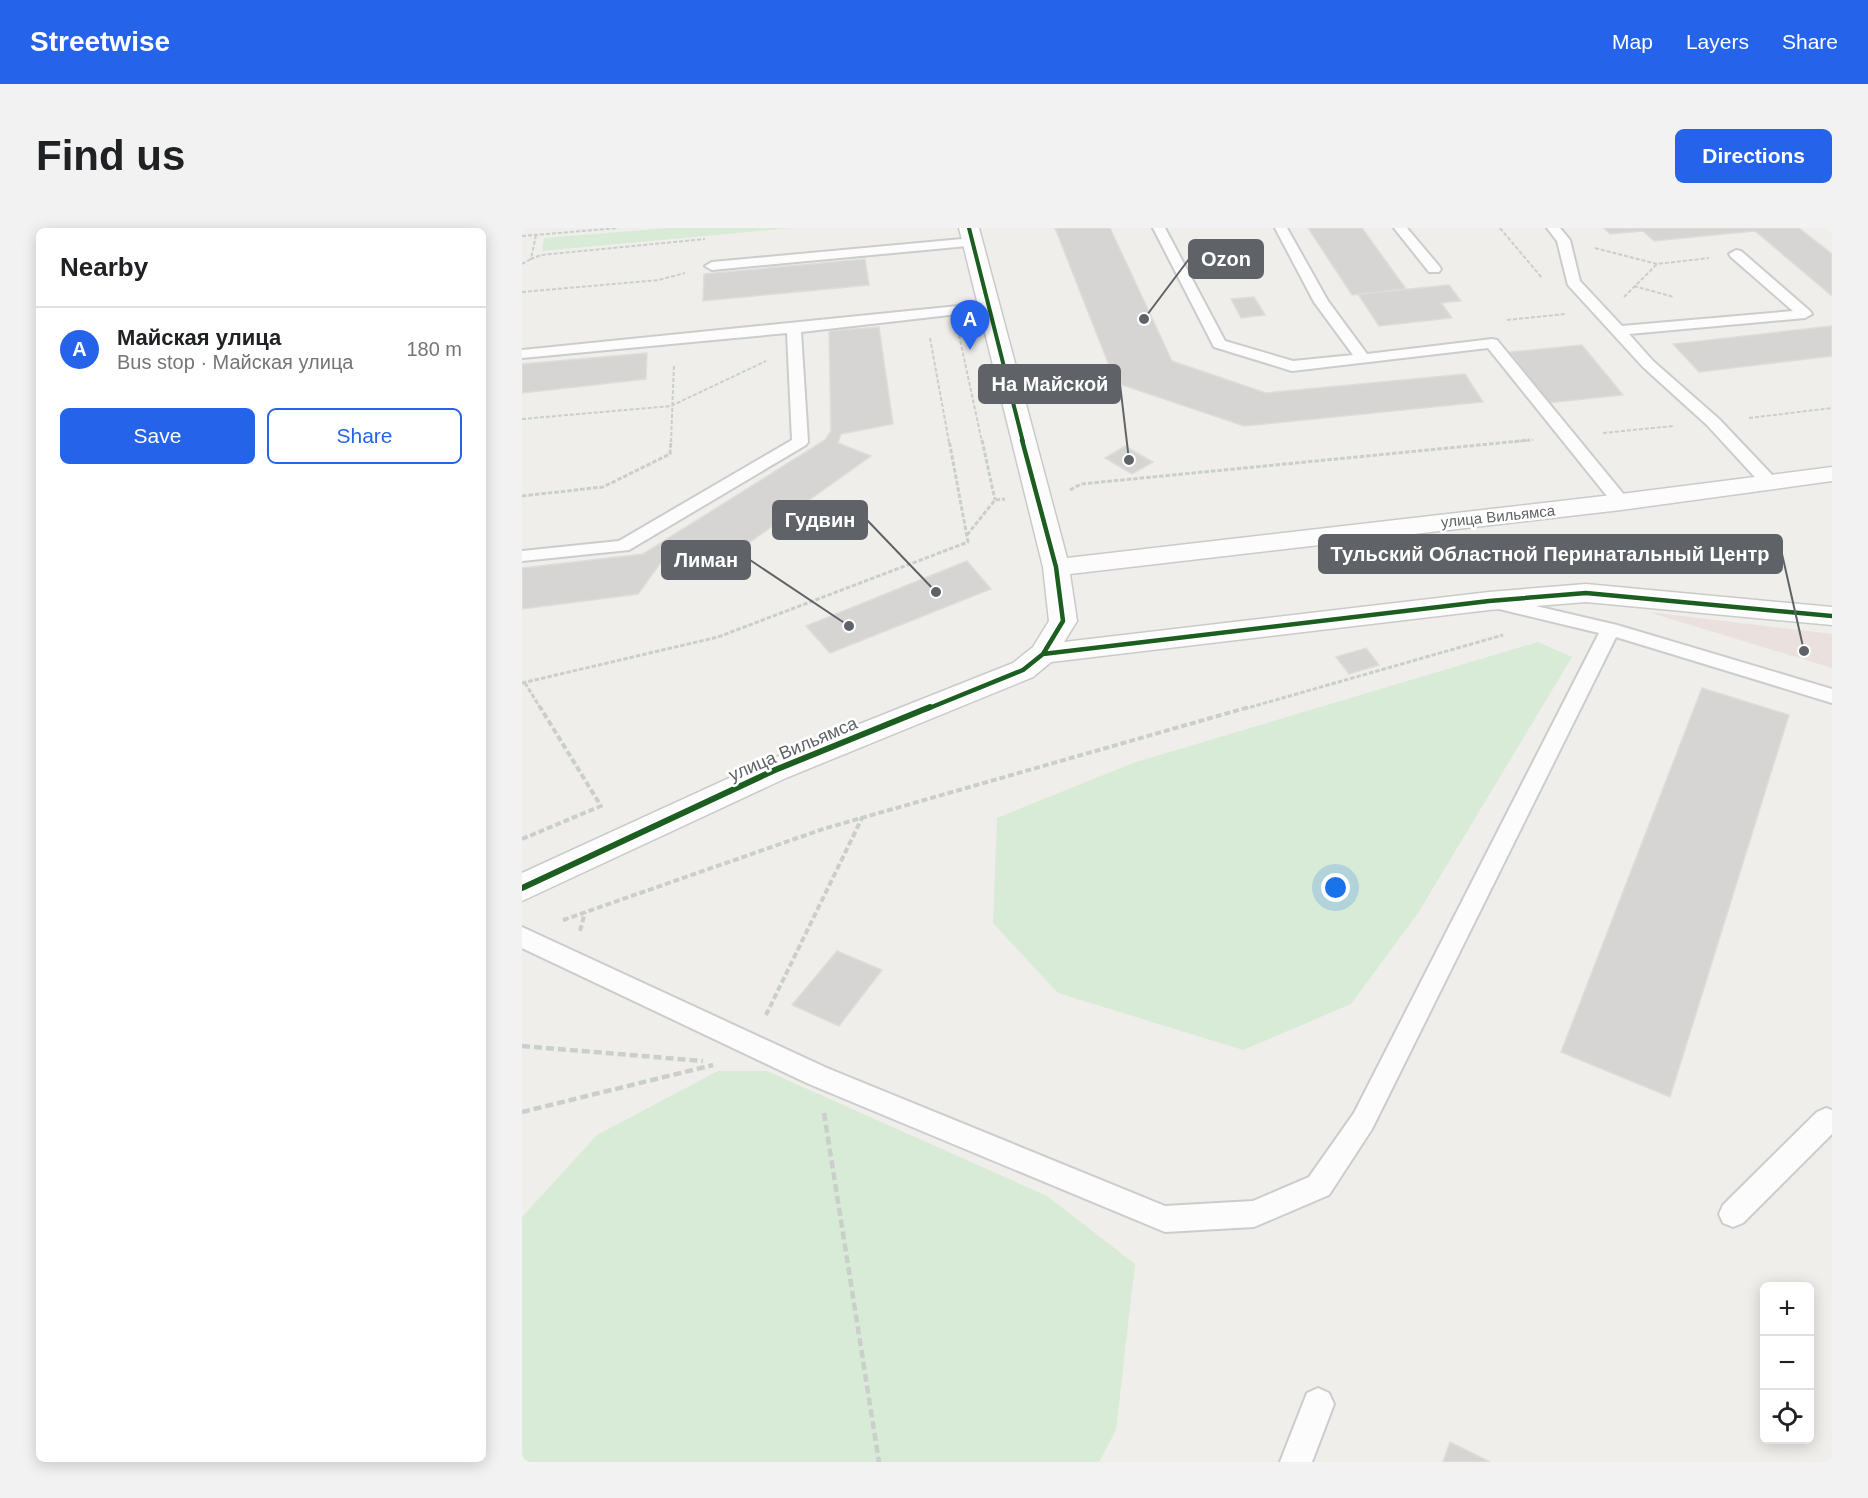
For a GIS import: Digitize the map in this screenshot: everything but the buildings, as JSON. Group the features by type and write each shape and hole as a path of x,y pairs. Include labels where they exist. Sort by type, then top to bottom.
{"street":[{"path":"971,235 1056,567 1063,621 1043,654"},
{"name":"улица Вильямса","path":"1056,567 1621,502 1832,474"},
{"path":"1043,654 1489,601 1586,593 1832,616"},
{"name":"улица Вильямса","path":"522,888 775,770 1023,670 1043,654"}],"lane":[{"path":"1159,228 1219,344 1292,366 1492,344 1621,502"},
{"path":"1281,228 1321,302 1363,359"},
{"path":"1400,228 1434,269"},
{"path":"1558,234 1573,282 1648,364 1713,422 1769,482"},
{"path":"712,266 971,235"},
{"path":"1619,332 1805,314 1736,254"},
{"path":"522,354 988,307"},
{"path":"522,556 623,546 800,442 794,328"},
{"path":"1489,601 1610,629 1832,696"},
{"path":"522,937 818,1076 1165,1219 1254,1214 1319,1186 1363,1121 1610,629"},
{"path":"1733,1214 1826,1120 1832,1122"},
{"path":"1296,1462 1318,1404"}],"path":[{"path":"522,237 618,228"},
{"path":"1500,228 1543,279"},
{"path":"1558,234 1657,264 1736,254"},
{"path":"531,259 536,235"},
{"path":"522,264 541,255 708,239"},
{"path":"1604,316 1657,264"},
{"path":"522,292 659,280 712,266"},
{"path":"954,311 995,500"},
{"path":"522,839 601,806 523,683 718,637 968,542 926,314"},
{"path":"522,496 603,487 670,454 676,339"},
{"path":"522,419 671,406 796,347"},
{"path":"1065,492 1081,484 1713,422 1832,408"},
{"path":"967,535 995,500 1005,499"},
{"path":"554,924 823,829 1532,626 1541,614"},
{"path":"763,1020 862,818"},
{"path":"522,1046 722,1062 522,1112"},
{"path":"818,1076 879,1462"}],"shaded area":[{"path":"1648,612 1832,634 1832,668"}],"green space":[{"path":"669,228 791,228 542,251 544,238"},
{"path":"1538,642 1572,657 1418,913 1351,1004 1243,1050 1058,993 993,923 997,818 1133,763"},
{"path":"718,1071 767,1071 1047,1196 1135,1264 1116,1430 1099,1462 522,1462 522,1217 597,1135"}],"cycle path":[{"path":"522,888 775,770 1023,670 1043,654 1063,621 1056,567 969,228"},
{"path":"1043,654 1489,601 1586,593 1832,616"}],"place":[{"name":"Ozon","path":"1144,319"},
{"name":"Майская улица","path":"970,350"},
{"name":"На Майской","path":"1129,460"},
{"name":"Гудвин","path":"936,592"},
{"name":"Лиман","path":"849,626"},
{"name":"Тульский Областной Перинатальный Центр","path":"1804,651"}]}
